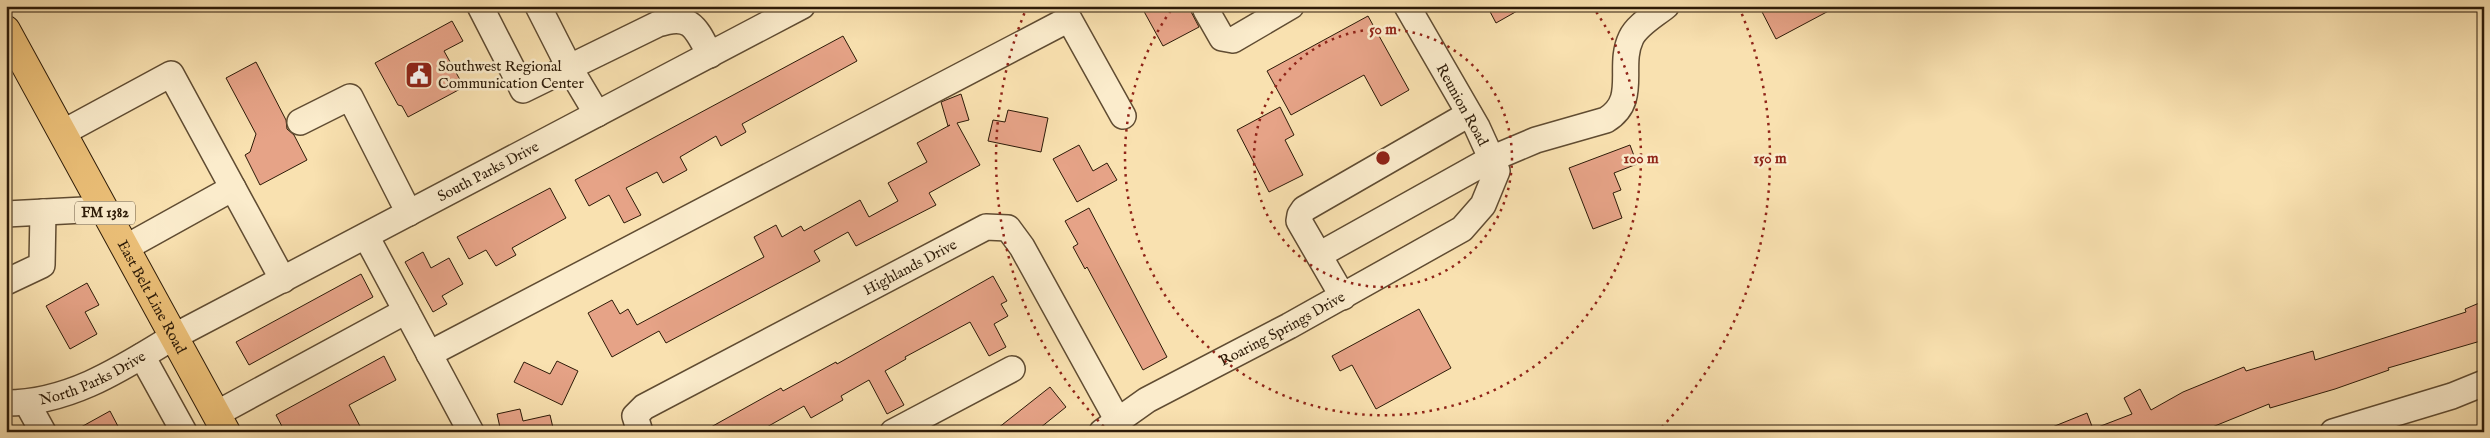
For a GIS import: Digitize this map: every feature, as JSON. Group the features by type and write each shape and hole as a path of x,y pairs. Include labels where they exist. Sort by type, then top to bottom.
{"main road":[{"name":"East Belt Line Road","path":"6,30 221,423"}],"street":[{"path":"480,6 523,90 672,20 688,21 694,27 710,55"},
{"path":"538,6 569,67 598,114"},
{"name":"South Parks Drive","path":"173,338 710,55 777,12 802,6"},
{"path":"1208,6 1206,10 1222,38 1233,40 1291,6"},
{"name":"Reunion Road","path":"1407,6 1469,114 1497,171 1483,205 1462,229"},
{"path":"1319,255 1491,159 1536,140 1606,120 1616,114 1624,100 1628,46 1632,36 1666,6"},
{"path":"429,354 1069,18 1123,116"},
{"path":"62,133 171,74 283,280"},
{"path":"300,122 350,97 409,213"},
{"path":"1343,296 1299,221 1304,209 1469,114"},
{"path":"125,248 233,188"},
{"path":"6,214 103,209"},
{"path":"6,282 42,265 43,212"},
{"name":"Highlands Drive","path":"640,432 635,416 644,407 986,227 1008,228 1022,247 1110,426"},
{"name":"Roaring Springs Drive","path":"1110,426 1147,400 1343,296 1462,229"},
{"path":"366,236 471,432"},
{"path":"221,423 406,311"},
{"name":"North Parks Drive","path":"17,402 66,393 108,377 173,338"},
{"path":"142,356 184,432"},
{"path":"893,432 1012,369"},
{"path":"2332,432 2452,396 2484,383"},
{"path":"17,402 43,432"}],"building":[{"path":"1141,6 1188,6 1199,27 1163,46"},
{"path":"1487,6 1526,6 1496,23"},
{"path":"1759,6 1838,6 1776,39"},
{"path":"1368,16 1409,90 1381,106 1364,75 1291,115 1267,71"},
{"name":"Southwest Regional Communication Center","path":"452,21 463,41 444,51 464,87 408,117 402,106 398,105 375,63"},
{"path":"843,36 857,61 742,124 746,132 721,146 716,136 680,157 687,170 663,183 657,172 626,188 641,215 624,223 609,195 589,206 575,180"},
{"path":"256,62 286,120 287,129 294,135 307,160 260,185 245,155 250,152 256,134 226,78"},
{"path":"961,94 969,120 957,123 980,165 929,193 936,205 856,246 848,232 814,251 820,261 666,343 659,331 612,357 588,313 612,300 620,314 628,309 637,325 764,257 754,237 776,225 782,237 801,226 804,231 860,200 869,217 898,201 888,183 927,162 917,143 950,125 948,126 941,102"},
{"path":"1280,107 1294,135 1285,140 1303,175 1269,192 1237,130"},
{"path":"1008,110 1048,118 1041,152 988,141 993,120 1005,122"},
{"path":"1079,145 1093,171 1107,163 1117,180 1077,202 1053,159"},
{"path":"1630,145 1637,164 1614,173 1621,190 1613,193 1622,218 1593,229 1569,168"},
{"path":"550,188 566,218 512,248 516,255 496,266 486,250 469,259 457,237"},
{"path":"1089,208 1167,357 1143,370 1087,267 1085,269 1073,247 1078,244 1065,221"},
{"path":"423,252 431,268 449,258 463,284 442,296 447,304 433,312 405,262"},
{"path":"361,274 373,297 249,365 236,342"},
{"path":"993,276 1007,301 1001,304 1008,316 994,324 1006,347 989,356 970,322 905,357 906,359 885,371 904,405 887,414 869,380 841,396 843,400 811,418 804,406 758,432 702,432 781,388 783,391 836,362 837,364"},
{"path":"87,283 99,305 85,312 97,334 70,349 46,306"},
{"path":"2484,301 2484,340 2388,368 2389,370 2335,389 2270,408 2269,404 2200,432 2040,432 2087,413 2093,429 2132,414 2124,398 2140,389 2151,410 2183,392 2244,367 2246,371 2313,351 2315,360 2466,312 2465,309"},
{"path":"1419,309 1451,368 1376,409 1352,365 1340,371 1332,356"},
{"path":"384,356 396,380 349,405 363,432 285,432 276,415"},
{"path":"557,361 578,371 562,405 514,382 524,362 550,374"},
{"path":"1050,387 1066,407 1035,432 993,432"},
{"path":"520,409 523,421 550,415 554,432 501,432 497,414"},
{"path":"110,411 121,432 72,432"}],"place":[{"name":"Southwest Regional Communication Center","path":"419,75"}]}
